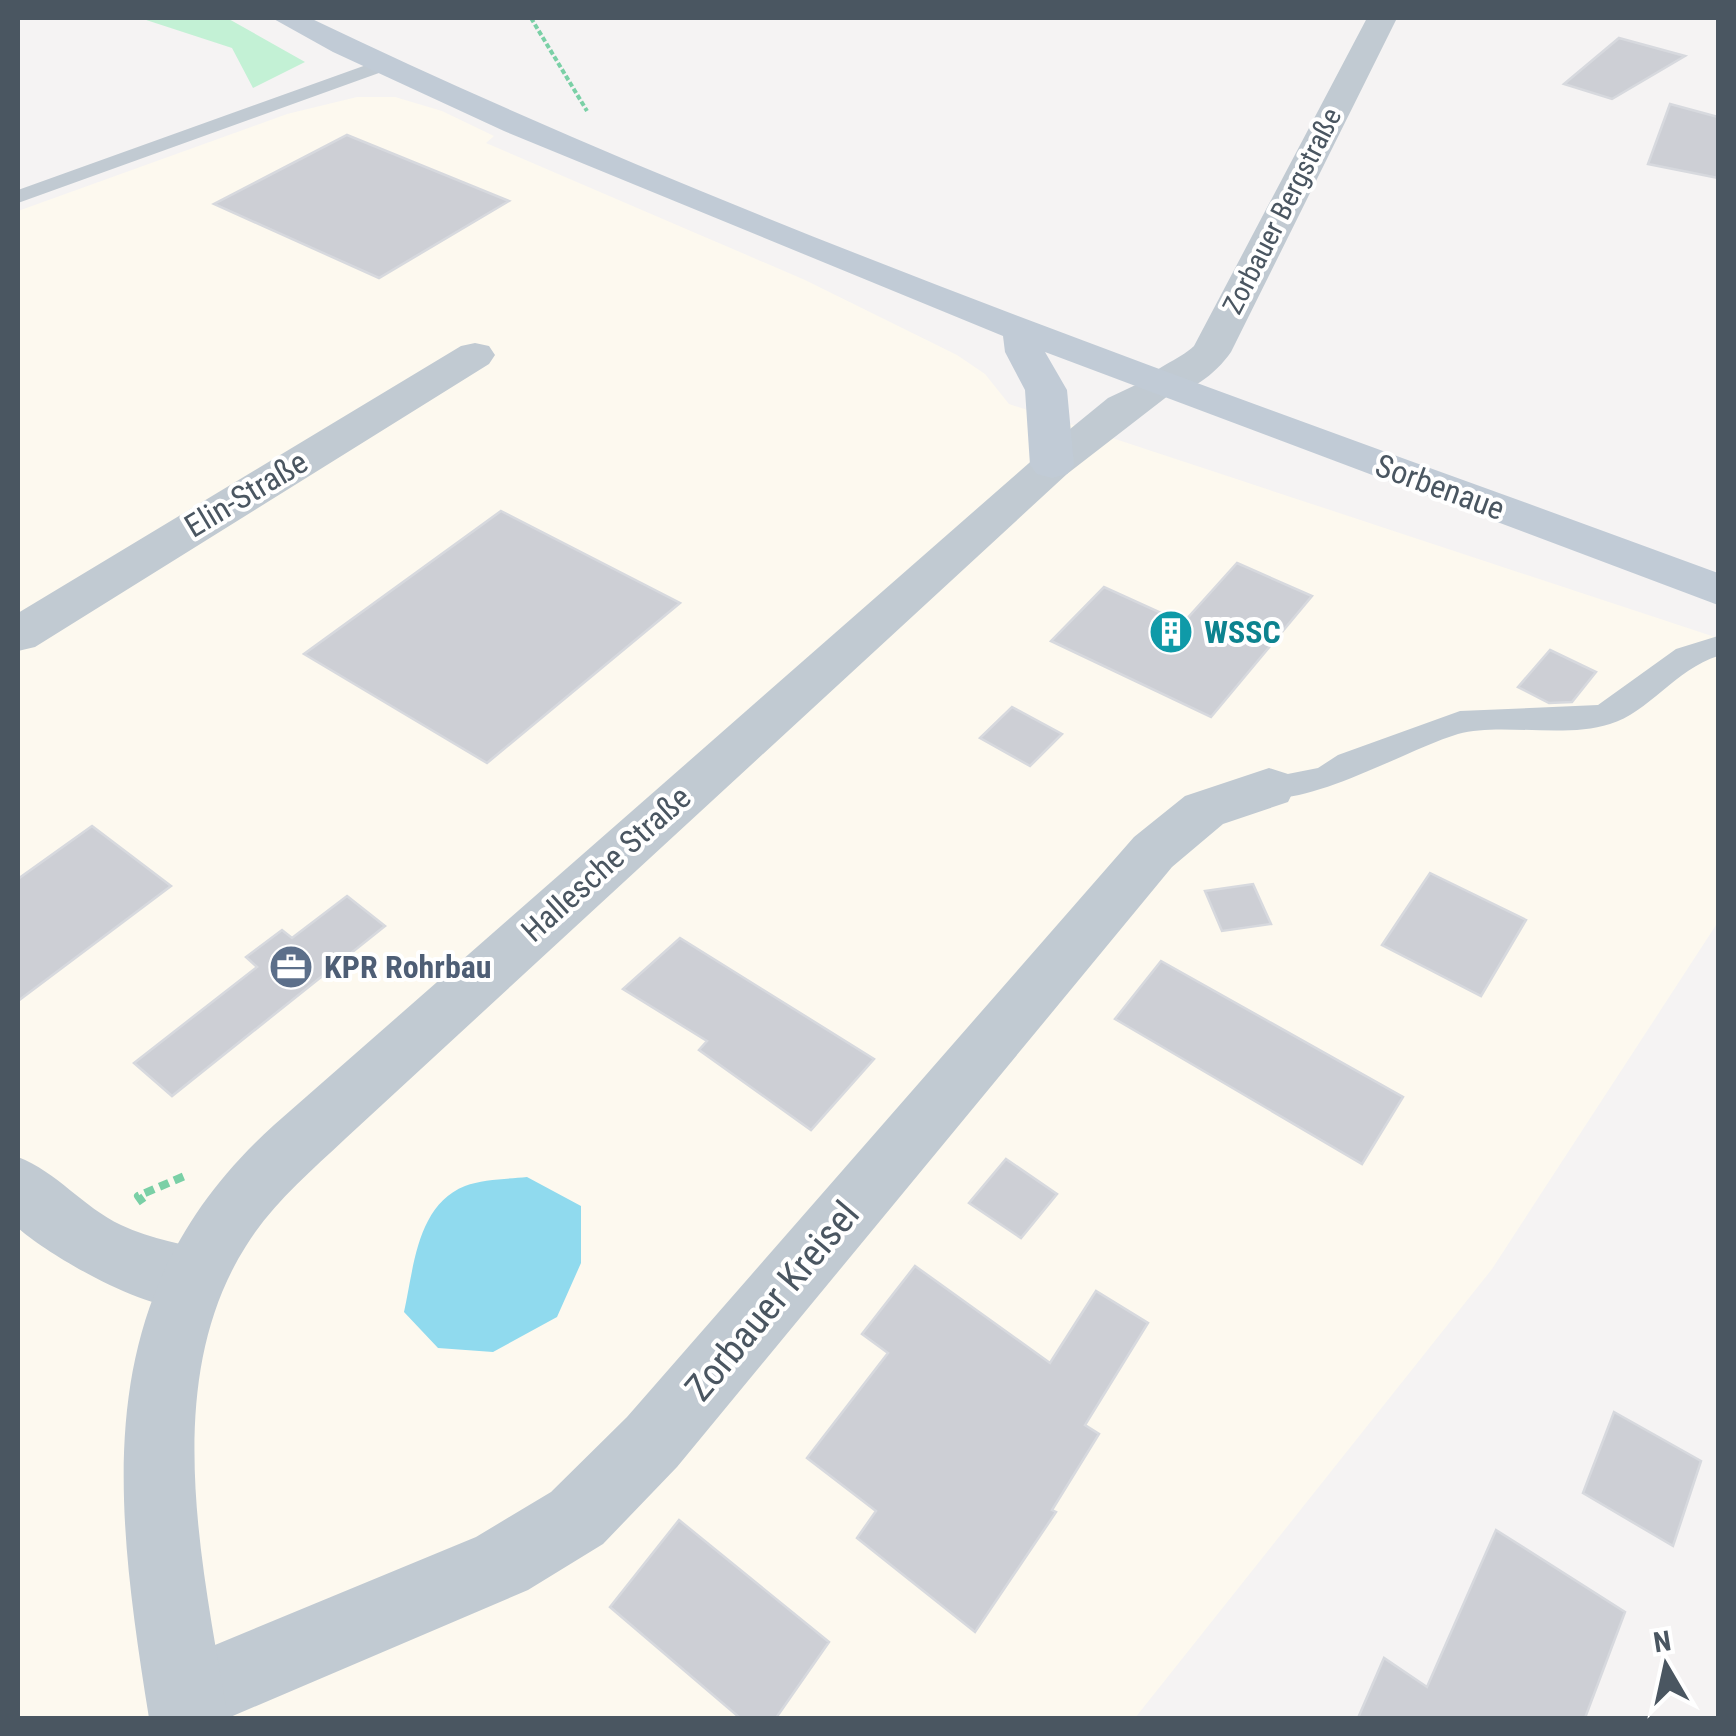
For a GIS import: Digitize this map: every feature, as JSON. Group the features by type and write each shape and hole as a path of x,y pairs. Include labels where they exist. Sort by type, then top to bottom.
{"main road":[{"name":"Sorbenaue","path":"287,18 564,146 1022,330 1718,590"},
{"path":"1022,330 1025,352 1046,390 1052,465"}],"street":[{"name":"Zorbauer Bergstraße","path":"1161,385 1192,370 1211,352 1382,18"},
{"name":"Elin-Straße","path":"18,635 475,356"},
{"name":"Hallesche Straße","path":"186,1708 162,1551 162,1413 173,1347 194,1277 242,1198 282,1157 1052,465 1124,407 1161,385"},
{"name":"Zorbauer Kreisel","path":"186,1708 502,1564 576,1518 652,1442 1153,852 1204,810 1269,788"},
{"path":"18,1186 83,1242 129,1264 194,1277"}],"lane":[{"path":"18,197 383,65"},
{"path":"1269,788 1326,778 1348,763 1460,722 1535,722 1605,714 1686,656 1718,646"}],"path":[{"path":"531,18 590,116 589,126 564,146"}],"shaded area":[{"path":"357,97 395,97 442,111 494,136 486,143 805,280 957,355 985,374 1009,404 1718,638 1718,922 1492,1269 1135,1718 18,1718 18,211 287,114"}],"green space":[{"path":"140,18 227,18 305,62 253,88 232,48"}],"water":[{"path":"527,1177 581,1206 581,1263 557,1317 493,1352 438,1348 404,1312 427,1222 449,1195 465,1186"}],"building":[{"path":"1619,38 1685,56 1612,99 1564,84"},
{"path":"1670,104 1718,117 1718,178 1648,164"},
{"path":"347,135 509,201 379,278 214,204"},
{"path":"501,511 680,603 487,763 304,654"},
{"name":"WSSC","path":"1237,563 1312,596 1211,717 1051,641 1104,587 1183,623"},
{"path":"1550,650 1596,672 1572,702 1549,703 1518,687"},
{"path":"1012,707 1062,734 1030,766 980,738"},
{"path":"92,826 171,886 18,1001 18,879"},
{"path":"1430,873 1526,920 1481,996 1382,945"},
{"path":"1253,884 1271,924 1222,931 1205,891"},
{"path":"347,896 385,926 172,1096 134,1063 257,967 246,957 282,930 292,938"},
{"path":"680,938 874,1059 811,1130 699,1050 707,1041 623,989"},
{"path":"1161,961 1403,1097 1362,1164 1115,1019"},
{"path":"1006,1159 1057,1194 1021,1238 969,1203"},
{"path":"915,1266 1050,1363 1096,1291 1148,1323 1085,1425 1099,1434 1052,1510 1056,1512 975,1632 857,1538 876,1511 807,1458 888,1353 862,1334"},
{"path":"1614,1412 1701,1461 1673,1546 1583,1493"},
{"path":"679,1520 829,1642 776,1718 740,1718 610,1607"},
{"path":"1496,1530 1625,1612 1585,1718 1358,1718 1384,1658 1427,1687"}],"place":[{"name":"WSSC","path":"1171,632"},
{"name":"KPR Rohrbau","path":"291,967"}]}
